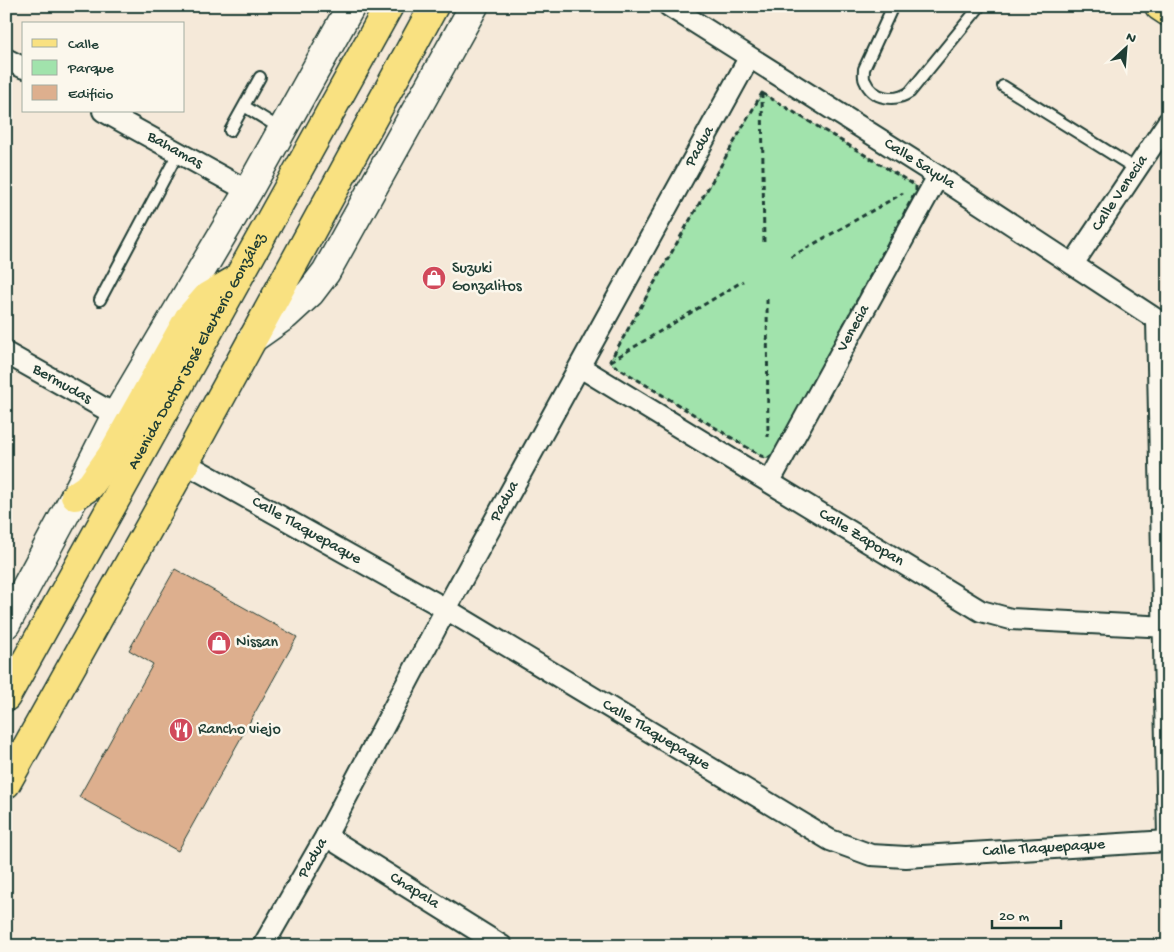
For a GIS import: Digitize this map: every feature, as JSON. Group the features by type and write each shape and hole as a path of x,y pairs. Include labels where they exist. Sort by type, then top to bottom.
{"main road":[{"name":"Avenida Doctor José Eleuterio González","path":"6,624 116,415 248,191 351,6"},
{"name":"Avenida Doctor José Eleuterio González","path":"6,697 389,6"},
{"path":"6,784 185,463 434,6"},
{"path":"252,339 286,314 310,293 326,272 474,6"},
{"path":"1159,6 1168,12"},
{"path":"75,496 90,486 111,456 188,319 208,296 237,278"}],"street":[{"name":"Calle Sayula","path":"668,6 938,176 1163,324"},
{"name":"Padua","path":"263,946 326,836 446,609 749,58"},
{"path":"6,59 22,67"},
{"name":"Bahamas","path":"105,112 248,191"},
{"name":"Calle Venecia","path":"1073,264 1168,122"},
{"name":"Venecia","path":"770,481 938,176"},
{"path":"1163,324 1168,836"},
{"name":"Bermudas","path":"6,354 116,415"},
{"name":"Calle Zapopan","path":"580,367 981,611 1011,619 1166,627"},
{"name":"Calle Tlaquepaque","path":"185,463 446,609 830,840 871,855 906,857 1168,841"},
{"name":"Chapala","path":"326,836 502,946"}],"lane":[{"path":"893,6 864,69 864,80 870,89 879,95 891,99 904,96 910,92 980,6"},
{"path":"230,131 260,77"},
{"path":"1003,86 1136,169"},
{"path":"244,106 282,129"},
{"path":"100,300 178,153"}],"path":[{"path":"762,93 916,186"},
{"path":"762,93 764,245"},
{"path":"610,361 762,93"},
{"path":"791,257 916,186"},
{"path":"768,458 775,453 780,444 916,192 916,186"},
{"path":"610,361 743,281"},
{"path":"767,299 768,438"},
{"path":"610,361 761,456 768,458"},
{"path":"768,448 768,458"}],"green space":[{"path":"762,93 916,186 916,191 775,453 768,458 761,456 610,361"}],"building":[{"name":"Rancho viejo","path":"175,569 297,637 178,851 79,797 153,664 129,650"}],"place":[{"name":"Suzuki Gonzalitos","path":"434,278"},
{"name":"Nissan","path":"219,643"},
{"name":"Rancho viejo","path":"181,730"}]}
